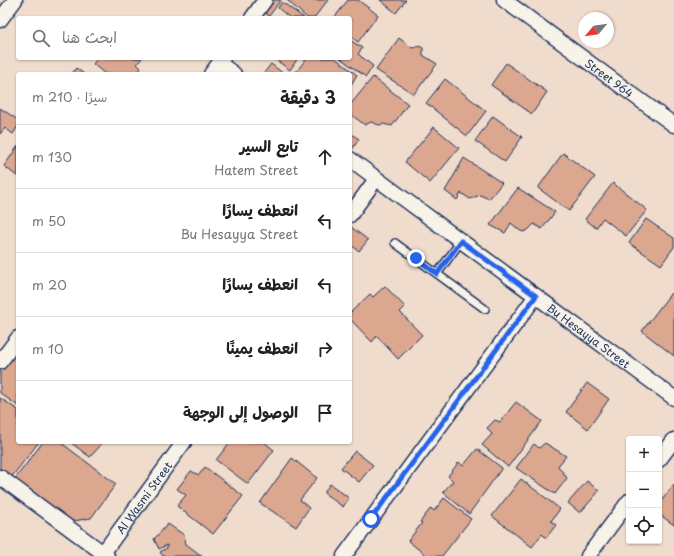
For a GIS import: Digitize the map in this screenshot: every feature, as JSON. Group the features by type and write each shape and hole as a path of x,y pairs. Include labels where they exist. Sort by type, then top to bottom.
{"street":[{"path":"0,20 15,0"},
{"path":"253,16 265,0"},
{"name":"Street 964","path":"505,0 674,125"},
{"path":"218,65 230,72"},
{"name":"Bu Hesayya Street","path":"352,161 674,398"},
{"path":"352,212 376,179"},
{"path":"344,556 536,296"},
{"path":"0,362 16,341"},
{"path":"662,456 674,440"},
{"name":"Al Wasmi Street","path":"105,554 183,444"},
{"path":"0,476 105,554"},
{"path":"588,556 626,505"}],"lane":[{"path":"437,274 461,241"},
{"path":"395,243 485,309"}],"building":[{"path":"272,0 281,0 269,16 263,11"},
{"path":"287,0 328,0 316,16 305,16"},
{"path":"348,0 358,0 378,15 358,42 352,38 352,16 336,16"},
{"path":"380,0 406,0 396,13"},
{"path":"282,2 301,16 288,16 278,8"},
{"path":"399,38 412,48 419,46 423,48 423,55 437,64 414,94 376,70"},
{"path":"352,41 362,48 358,54 373,66 366,77 343,60 352,60"},
{"path":"96,60 140,60 137,64 141,68 138,72 103,72 93,64"},
{"path":"276,60 297,60 290,70"},
{"path":"305,60 338,60 357,75 352,83 352,72 296,72"},
{"path":"506,63 547,92 532,114 491,85"},
{"path":"271,64 281,72 265,72"},
{"path":"76,68 81,72 73,72"},
{"path":"373,77 408,104 392,126 383,124 379,125 371,122 365,125 352,115 352,103"},
{"path":"445,79 486,111 467,136 426,103"},
{"path":"0,108 16,119 16,129 13,134 5,128 0,134"},
{"path":"493,116 522,137 505,162 475,141"},
{"path":"434,127 459,148 430,183 405,162"},
{"path":"352,134 359,139 352,150"},
{"path":"16,149 16,175 4,166"},
{"path":"563,153 595,177 569,211 538,188"},
{"path":"464,158 502,183 489,199 480,195 470,199 461,193 457,200 445,191"},
{"path":"613,183 647,210 626,236 603,218 596,228 585,219"},
{"path":"518,188 555,212 542,229 534,224 528,230 523,232 511,223 505,233 490,225"},
{"path":"646,219 674,238 674,247 661,265 629,243"},
{"path":"352,228 368,240 359,251 352,246"},
{"path":"385,286 405,307 400,312 422,335 398,359 377,336 372,342 352,321 352,311 370,294 373,297"},
{"path":"671,293 674,295 674,356 642,331"},
{"path":"16,348 16,405 0,393 0,370"},
{"path":"587,383 609,399 588,429 566,412"},
{"path":"0,398 16,409 16,444 37,444 10,479 0,472"},
{"path":"516,402 542,421 508,467 482,445 492,434 487,428 495,420 500,422"},
{"path":"545,443 566,456 558,466 567,478 555,494 516,468 534,444 539,448"},
{"path":"41,444 63,444 116,484 91,518 68,522 14,480"},
{"path":"73,444 100,444 90,457"},
{"path":"228,444 266,444 274,450 248,484 216,460"},
{"path":"477,449 502,468 469,514 443,492 453,481 448,476 459,462 463,466"},
{"path":"355,451 373,465 359,482 341,468"},
{"path":"292,458 317,478 300,500 309,508 296,527 260,503"},
{"path":"205,467 243,496 213,534 177,506 186,495 177,489 191,471 199,475"},
{"path":"521,479 560,509 551,521 556,525 546,538 542,534 532,547 492,516"},
{"path":"587,481 599,491 580,513 568,503"},
{"path":"330,484 349,498 343,507 324,493"},
{"path":"674,484 674,525 662,516 662,500"},
{"path":"444,498 471,519 442,556 427,556 408,541 431,508 434,511"},
{"path":"168,524 184,535 186,544 202,556 163,556 160,552 167,548 167,545 159,549 154,539"}],"route":[{"path":"371,519 536,296 461,241 437,274 416,258"}]}
